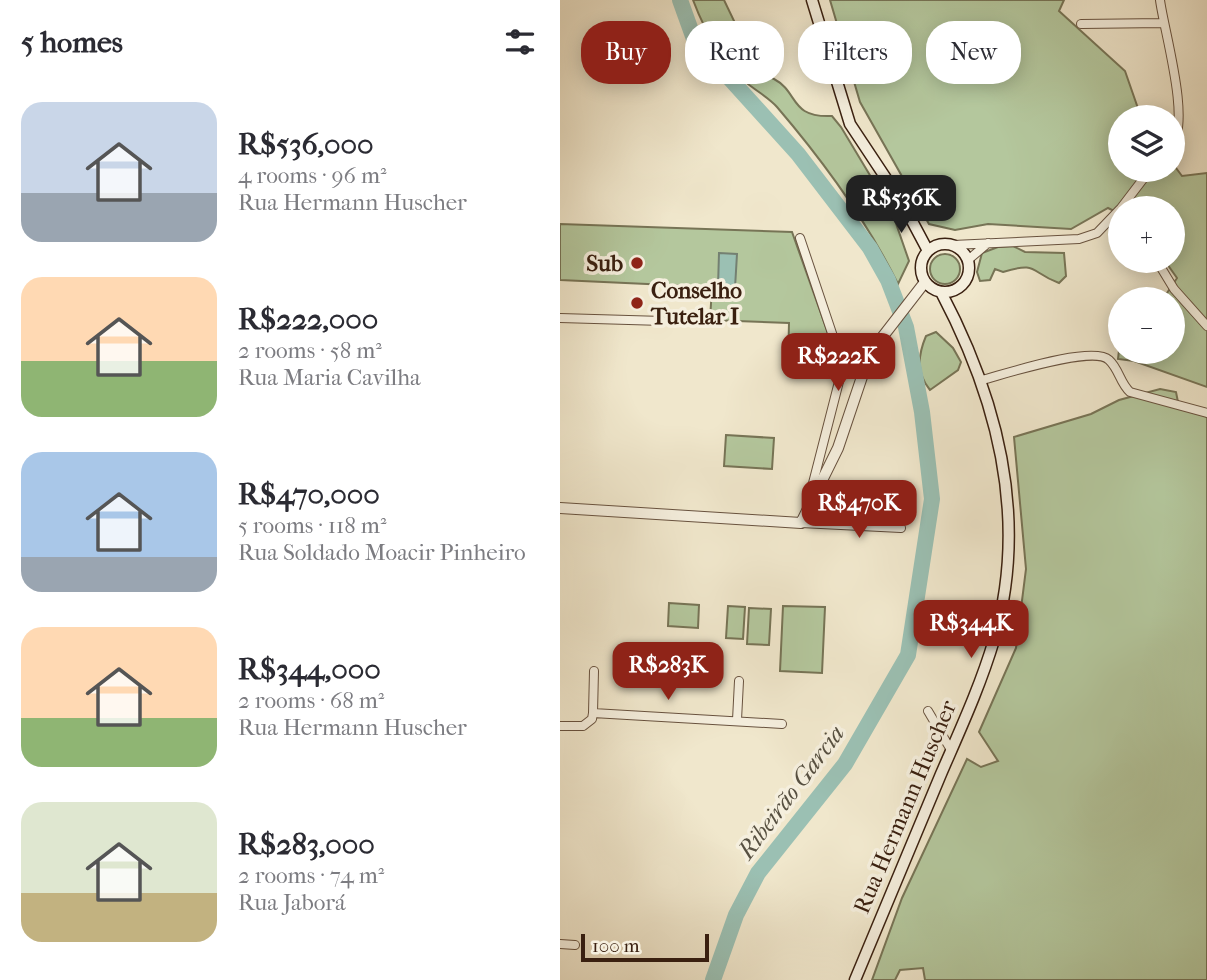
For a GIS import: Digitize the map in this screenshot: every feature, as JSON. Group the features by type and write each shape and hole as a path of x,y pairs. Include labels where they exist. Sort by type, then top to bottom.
{"main road":[{"path":"812,0 850,124 903,204 928,251"},
{"path":"939,244 953,245 968,260 967,277 958,288 941,292 925,282 920,269 928,251 939,244"},
{"name":"Rua Hermann Huscher","path":"956,324 958,288"},
{"name":"Rua Hermann Huscher","path":"855,980 973,702 994,641 1006,577 1006,500 999,436 982,380 941,292"}],"street":[{"path":"1160,0 1178,105"},
{"path":"1081,24 1163,23"},
{"path":"1130,196 1141,182"},
{"path":"953,245 1079,239 1097,233 1108,225"},
{"path":"800,238 843,366 812,487 813,499"},
{"path":"968,260 991,242"},
{"path":"1164,273 1174,289 1207,326"},
{"path":"801,523 838,448 864,365 880,337 925,282"},
{"path":"560,318 663,321"},
{"path":"982,380 1069,359 1101,356 1112,363 1127,389 1207,413"},
{"path":"560,508 901,528"},
{"path":"560,726 583,726 592,719 594,671"},
{"path":"737,720 739,681"},
{"path":"928,711 951,750"},
{"path":"593,713 782,724"},
{"path":"560,944 575,945"}],"green space":[{"path":"693,0 724,0 734,21 702,21"},
{"path":"830,0 1064,0 1059,11 1125,71 1137,105 1108,105 1108,182 1185,182 1185,176 1207,173 1207,387 1142,364 1185,364 1185,287 1171,287 1177,278 1173,273 1185,273 1185,196 1108,196 1108,208 1071,229 988,224 955,230 929,224 860,102 855,84 912,84 912,21 836,21"},
{"path":"748,84 782,84 801,109 818,116 832,116 841,127 892,212 909,261 898,284 858,214 828,170 767,98"},
{"path":"560,224 792,232 840,367 788,364 789,323 710,320 712,287 560,280"},
{"path":"1013,246 1025,252 1064,253 1066,276 1059,283 1029,268 1003,272 995,269 990,280 980,281 977,272 982,253 998,247"},
{"path":"945,254 956,258 960,269 956,280 945,284 934,280 930,269 934,258"},
{"path":"936,332 953,348 961,362 958,370 930,390 922,377 920,357 926,336"},
{"path":"1160,389 1176,392 1178,402 1207,417 1207,980 925,980 923,968 900,970 895,980 872,980 902,898 967,759 981,767 998,761 979,732 1016,648 1026,569 1014,437 1091,414 1119,400"},
{"path":"726,435 774,438 772,469 724,466"},
{"path":"669,603 699,605 698,628 668,626"},
{"path":"728,606 745,607 743,639 726,638"},
{"path":"783,606 825,607 822,673 780,671"},
{"path":"749,608 771,609 769,645 747,644"}],"water":[{"path":"719,253 737,254 735,288 718,287"}],"waterway":[{"name":"Ribeirão Garcia","path":"680,0 694,39 798,154 870,248 888,280 906,327 922,412 932,499 908,655 845,764 758,873 736,915 713,980"}],"place":[{"name":"Sub","path":"637,263"},
{"name":"Conselho Tutelar I","path":"637,303"}]}
